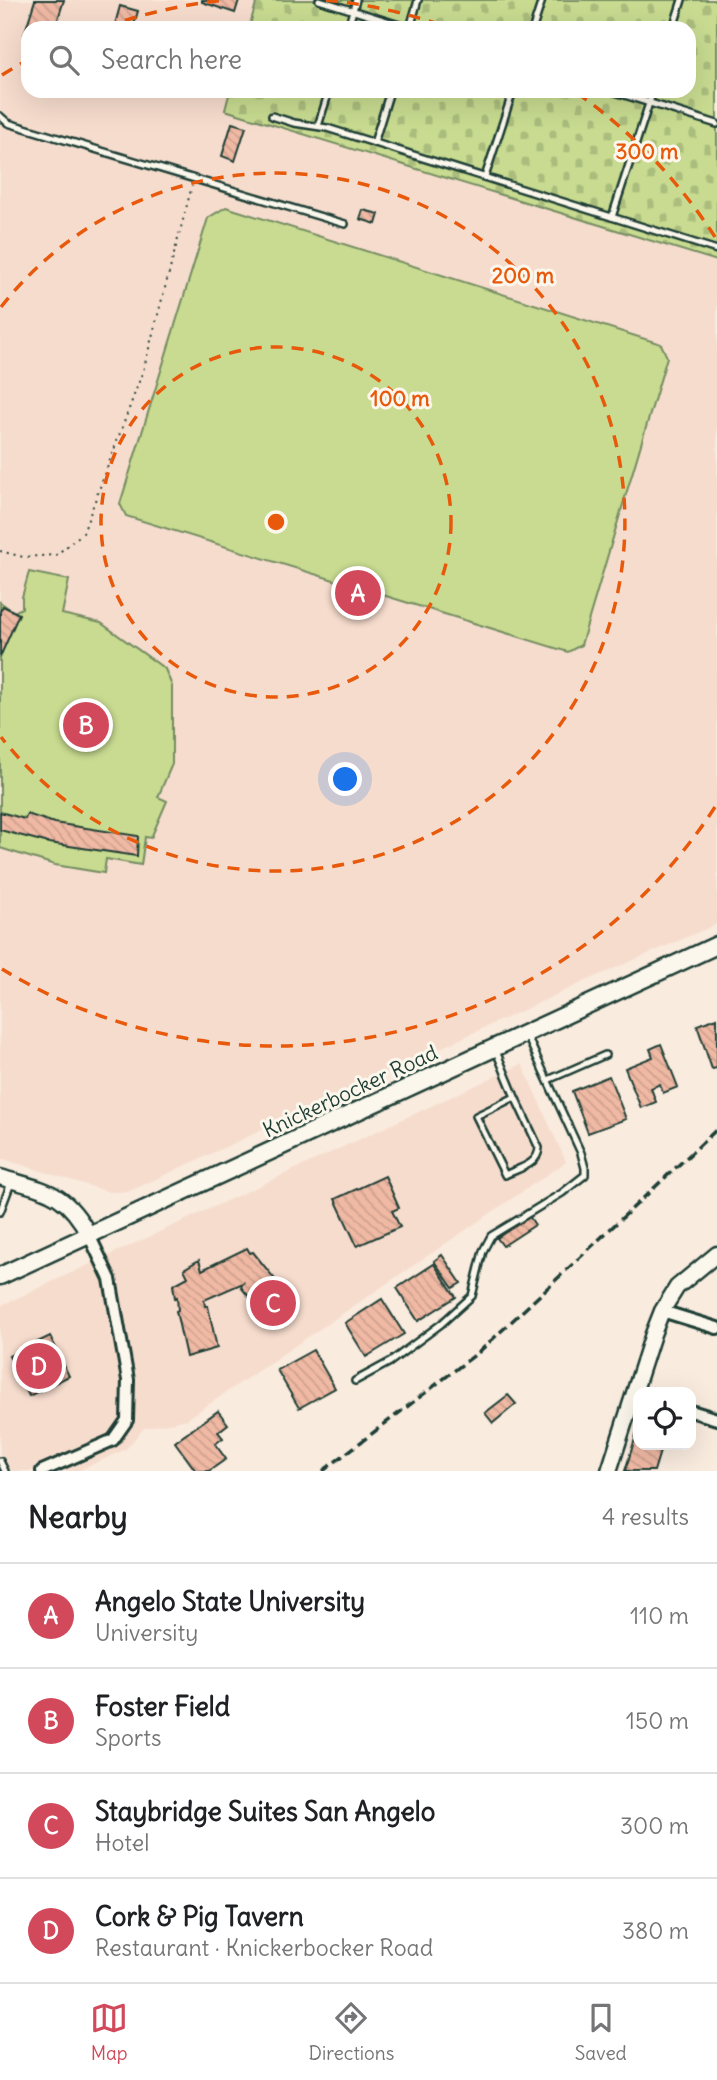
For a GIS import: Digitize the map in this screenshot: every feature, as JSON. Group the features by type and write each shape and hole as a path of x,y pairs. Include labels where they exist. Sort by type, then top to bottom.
{"main road":[{"name":"Knickerbocker Road","path":"0,1276 717,945"}],"street":[{"path":"6,1179 62,1199 77,1213 110,1279 128,1380 127,1420 113,1440 42,1471"},
{"path":"638,1387 662,1311 677,1287 717,1254"},
{"path":"662,1311 717,1328"},
{"path":"609,1471 633,1403"},
{"path":"696,1413 717,1419"}],"lane":[{"path":"319,0 387,21"},
{"path":"350,21 356,0"},
{"path":"411,21 418,0"},
{"path":"535,21 542,0"},
{"path":"675,21 682,0"},
{"path":"318,126 327,98"},
{"path":"374,142 388,98"},
{"path":"485,177 511,98"},
{"path":"634,98 717,124"},
{"path":"612,217 651,98"},
{"path":"0,116 8,123 345,224"},
{"path":"272,116 374,142 717,250"},
{"path":"355,1381 411,1347 442,1324 472,1296 483,1251 491,1236 562,1193 584,1175 581,1153 526,1033"},
{"path":"494,1048 539,1148 539,1156 534,1161 505,1175 476,1115 515,1097"},
{"path":"548,1080 605,1055"},
{"path":"0,1213 6,1179"},
{"path":"0,1461 5,1471"}],"path":[{"path":"0,551 23,557 56,555 83,533 143,371 194,179"}],"shaded area":[{"path":"0,0 257,0 251,21 21,21 21,98 228,98 225,110 717,261 717,924 597,976 132,1190 109,1192 0,1158"},
{"path":"522,1064 566,1162 187,1419 144,1428 126,1449 78,1471 0,1471 0,1306"}],"green space":[{"path":"257,0 717,0 717,261 225,110 228,98 696,98 696,21 251,21"},
{"path":"226,207 661,344 667,357 581,645 568,652 126,516 120,504 208,218"},
{"path":"29,572 69,580 62,614 101,623 165,669 172,686 172,764 158,797 167,801 151,838 145,837 141,865 106,859 104,873 55,865 0,848 0,602 14,612 22,608"}],"building":[{"path":"35,0 64,0 57,21 28,21"},
{"path":"202,0 239,0 235,13"},
{"path":"120,6 138,11 135,21 116,21"},
{"path":"232,123 246,127 235,161 222,156"},
{"path":"363,210 379,214 376,224 360,219"},
{"path":"3,606 19,614 0,657 0,611"},
{"path":"0,812 25,819 27,814 54,823 138,836 137,856 49,843 0,830"},
{"path":"717,1018 717,1068 712,1069 697,1025"},
{"path":"661,1044 678,1087 663,1093 660,1084 651,1088 656,1102 641,1108 625,1068 653,1057 650,1049"},
{"path":"609,1076 626,1119 588,1133 572,1091"},
{"path":"385,1176 399,1208 392,1211 400,1227 357,1246 335,1199"},
{"path":"529,1216 535,1225 503,1246 497,1238"},
{"path":"247,1248 294,1303 282,1312 278,1308 267,1319 241,1287 243,1283 204,1300 205,1306 208,1306 217,1348 186,1357 173,1285 188,1277 184,1269 199,1260 202,1270"},
{"path":"442,1255 461,1283 453,1288 434,1261"},
{"path":"434,1264 456,1297 418,1321 397,1288"},
{"path":"382,1299 404,1334 366,1357 345,1323"},
{"path":"50,1336 69,1376 29,1396 9,1356"},
{"path":"313,1350 335,1388 299,1408 277,1370"},
{"path":"508,1395 516,1404 493,1423 485,1413"},
{"path":"218,1411 228,1424 218,1432 223,1438 215,1444 226,1459 209,1471 196,1471 175,1442"},
{"path":"633,1445 633,1450 660,1450 654,1471 625,1471"}],"railway":[{"path":"323,1471 480,1351 717,1129"}],"place":[{"name":"Angelo State University","path":"358,593"},
{"name":"Foster Field","path":"86,725"},
{"name":"Staybridge Suites San Angelo","path":"273,1303"},
{"name":"Cork & Pig Tavern","path":"39,1366"}]}
